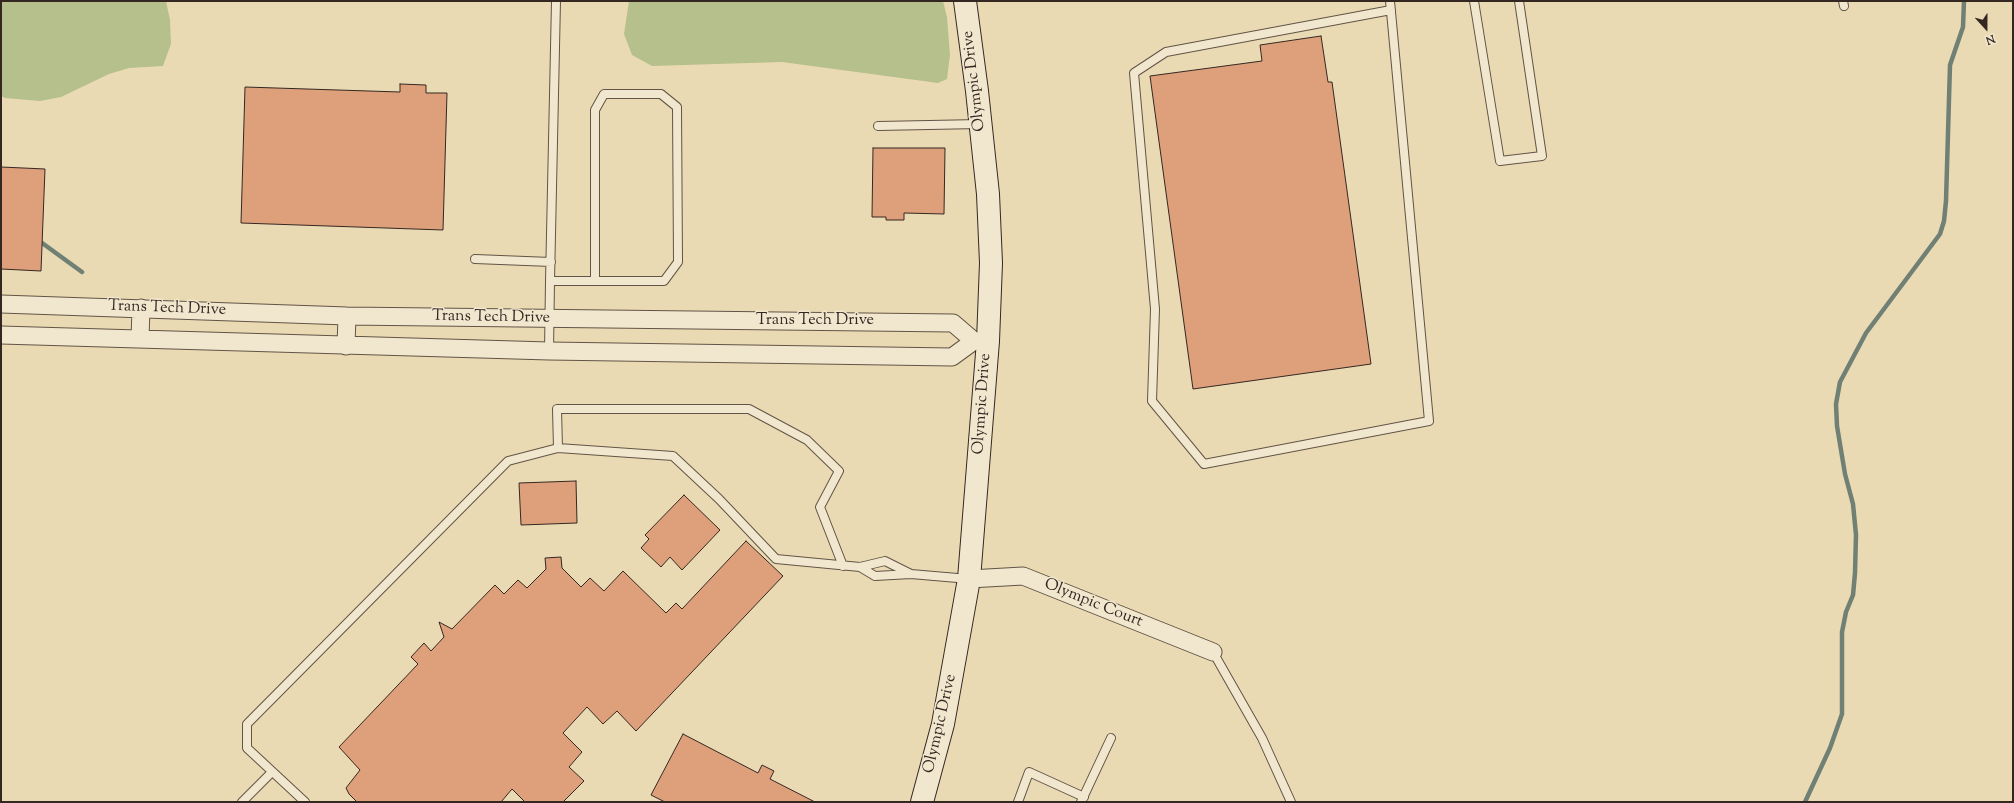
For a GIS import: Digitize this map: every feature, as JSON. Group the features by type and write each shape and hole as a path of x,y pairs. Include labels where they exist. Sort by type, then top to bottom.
{"street":[{"name":"Olympic Drive","path":"922,802 944,724 969,579 981,341 992,263 988,194 981,124 965,1"},
{"name":"Trans Tech Drive","path":"1,304 347,316 953,322 981,341 952,357 548,351 1,335"},
{"path":"140,339 141,308"},
{"path":"346,346 347,316"},
{"name":"Olympic Court","path":"969,579 1023,576 1213,652"}],"lane":[{"path":"548,351 556,1"},
{"path":"1474,1 1500,161 1542,156 1519,1"},
{"path":"1390,5 1429,421 1204,464 1152,401 1154,308 1134,73 1166,52 1390,5"},
{"path":"550,281 595,281 664,281 678,262 676,107 661,94 604,94 594,110 595,281"},
{"path":"878,126 981,124"},
{"path":"475,258 551,262"},
{"path":"558,448 557,409 749,409 807,440 839,471 820,507 843,566"},
{"path":"304,802 247,748 247,724 508,461 558,448 673,456 719,499 776,559 860,567 885,561 910,574"},
{"path":"860,567 875,576 910,574 969,579"},
{"path":"1213,652 1262,738 1291,802"},
{"path":"1018,802 1029,772 1083,799 1111,738"},
{"path":"242,802 272,772"}],"green space":[{"path":"1,1 166,1 170,20 171,44 163,66 129,68 109,74 61,97 40,101 5,98 1,96"},
{"path":"629,1 943,1 947,17 950,55 947,79 938,83 782,62 652,66 632,55 624,34"}],"building":[{"path":"1321,36 1328,82 1332,82 1371,364 1193,389 1150,76 1262,61 1260,45"},
{"path":"400,84 426,85 426,93 447,93 443,230 241,223 245,87 400,92"},
{"path":"873,148 945,148 944,214 904,213 904,220 886,220 886,217 872,217"},
{"path":"1,167 45,169 41,271 1,269"},
{"path":"576,481 577,523 521,525 519,483"},
{"path":"684,495 720,530 682,570 670,557 661,567 641,548 649,539 645,535"},
{"path":"746,541 783,576 636,731 617,711 603,724 587,707 563,733 582,752 569,767 584,781 563,802 525,802 512,789 501,802 357,802 349,794 346,788 360,770 339,747 418,664 411,657 424,643 431,651 444,637 439,622 452,629 495,585 504,594 518,580 527,588 546,569 545,558 561,557 562,568 581,587 590,578 604,591 623,571 666,613 676,603 682,609"},
{"path":"683,734 758,773 762,765 774,771 770,779 815,802 665,802 651,795"}],"waterway":[{"path":"1805,802 1830,748 1842,714 1842,632 1846,612 1853,595 1855,573 1856,535 1853,504 1845,474 1837,426 1836,404 1840,382 1866,333 1940,234 1944,221 1946,201 1950,65 1963,27 1964,1"},
{"path":"38,240 82,272"}]}
